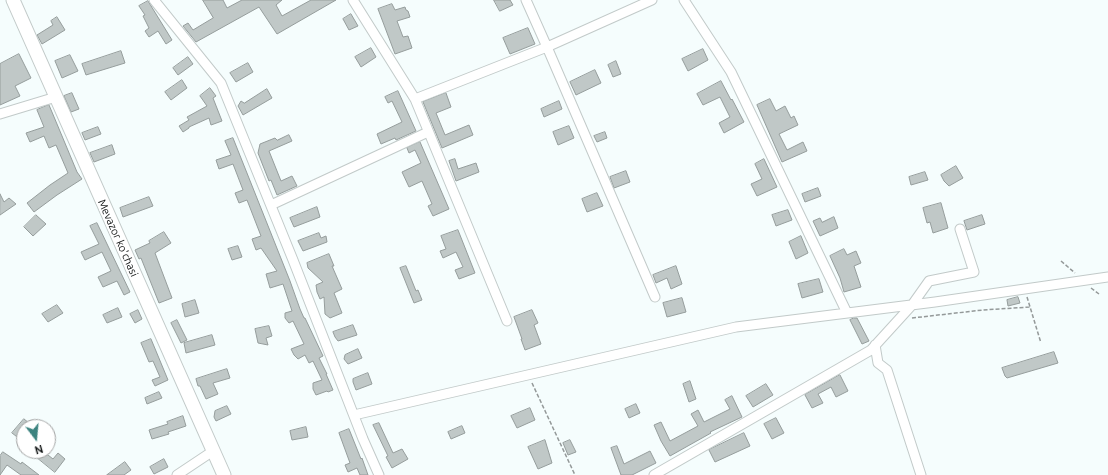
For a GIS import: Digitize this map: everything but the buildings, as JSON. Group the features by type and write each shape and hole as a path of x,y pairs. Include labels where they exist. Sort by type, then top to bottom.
{"street":[{"name":"Mevazor ko'chasi","path":"13,0 224,475"},
{"path":"154,0 221,83 379,475"},
{"path":"353,0 415,99 507,320"},
{"path":"526,0 548,47 655,297"},
{"path":"415,99 548,47 652,0"},
{"path":"684,0 732,72 847,313"},
{"path":"0,114 56,97"},
{"path":"271,206 428,132"},
{"path":"654,475 871,350 912,305 930,280 974,272 960,229"},
{"path":"354,415 736,328 1108,277"},
{"path":"875,346 878,363 887,370 921,475"},
{"path":"177,475 213,451"}],"path":[{"path":"1061,261 1083,281"},
{"path":"1024,289 1041,343"},
{"path":"899,319 983,310 1030,308"},
{"path":"528,375 575,475"}]}
